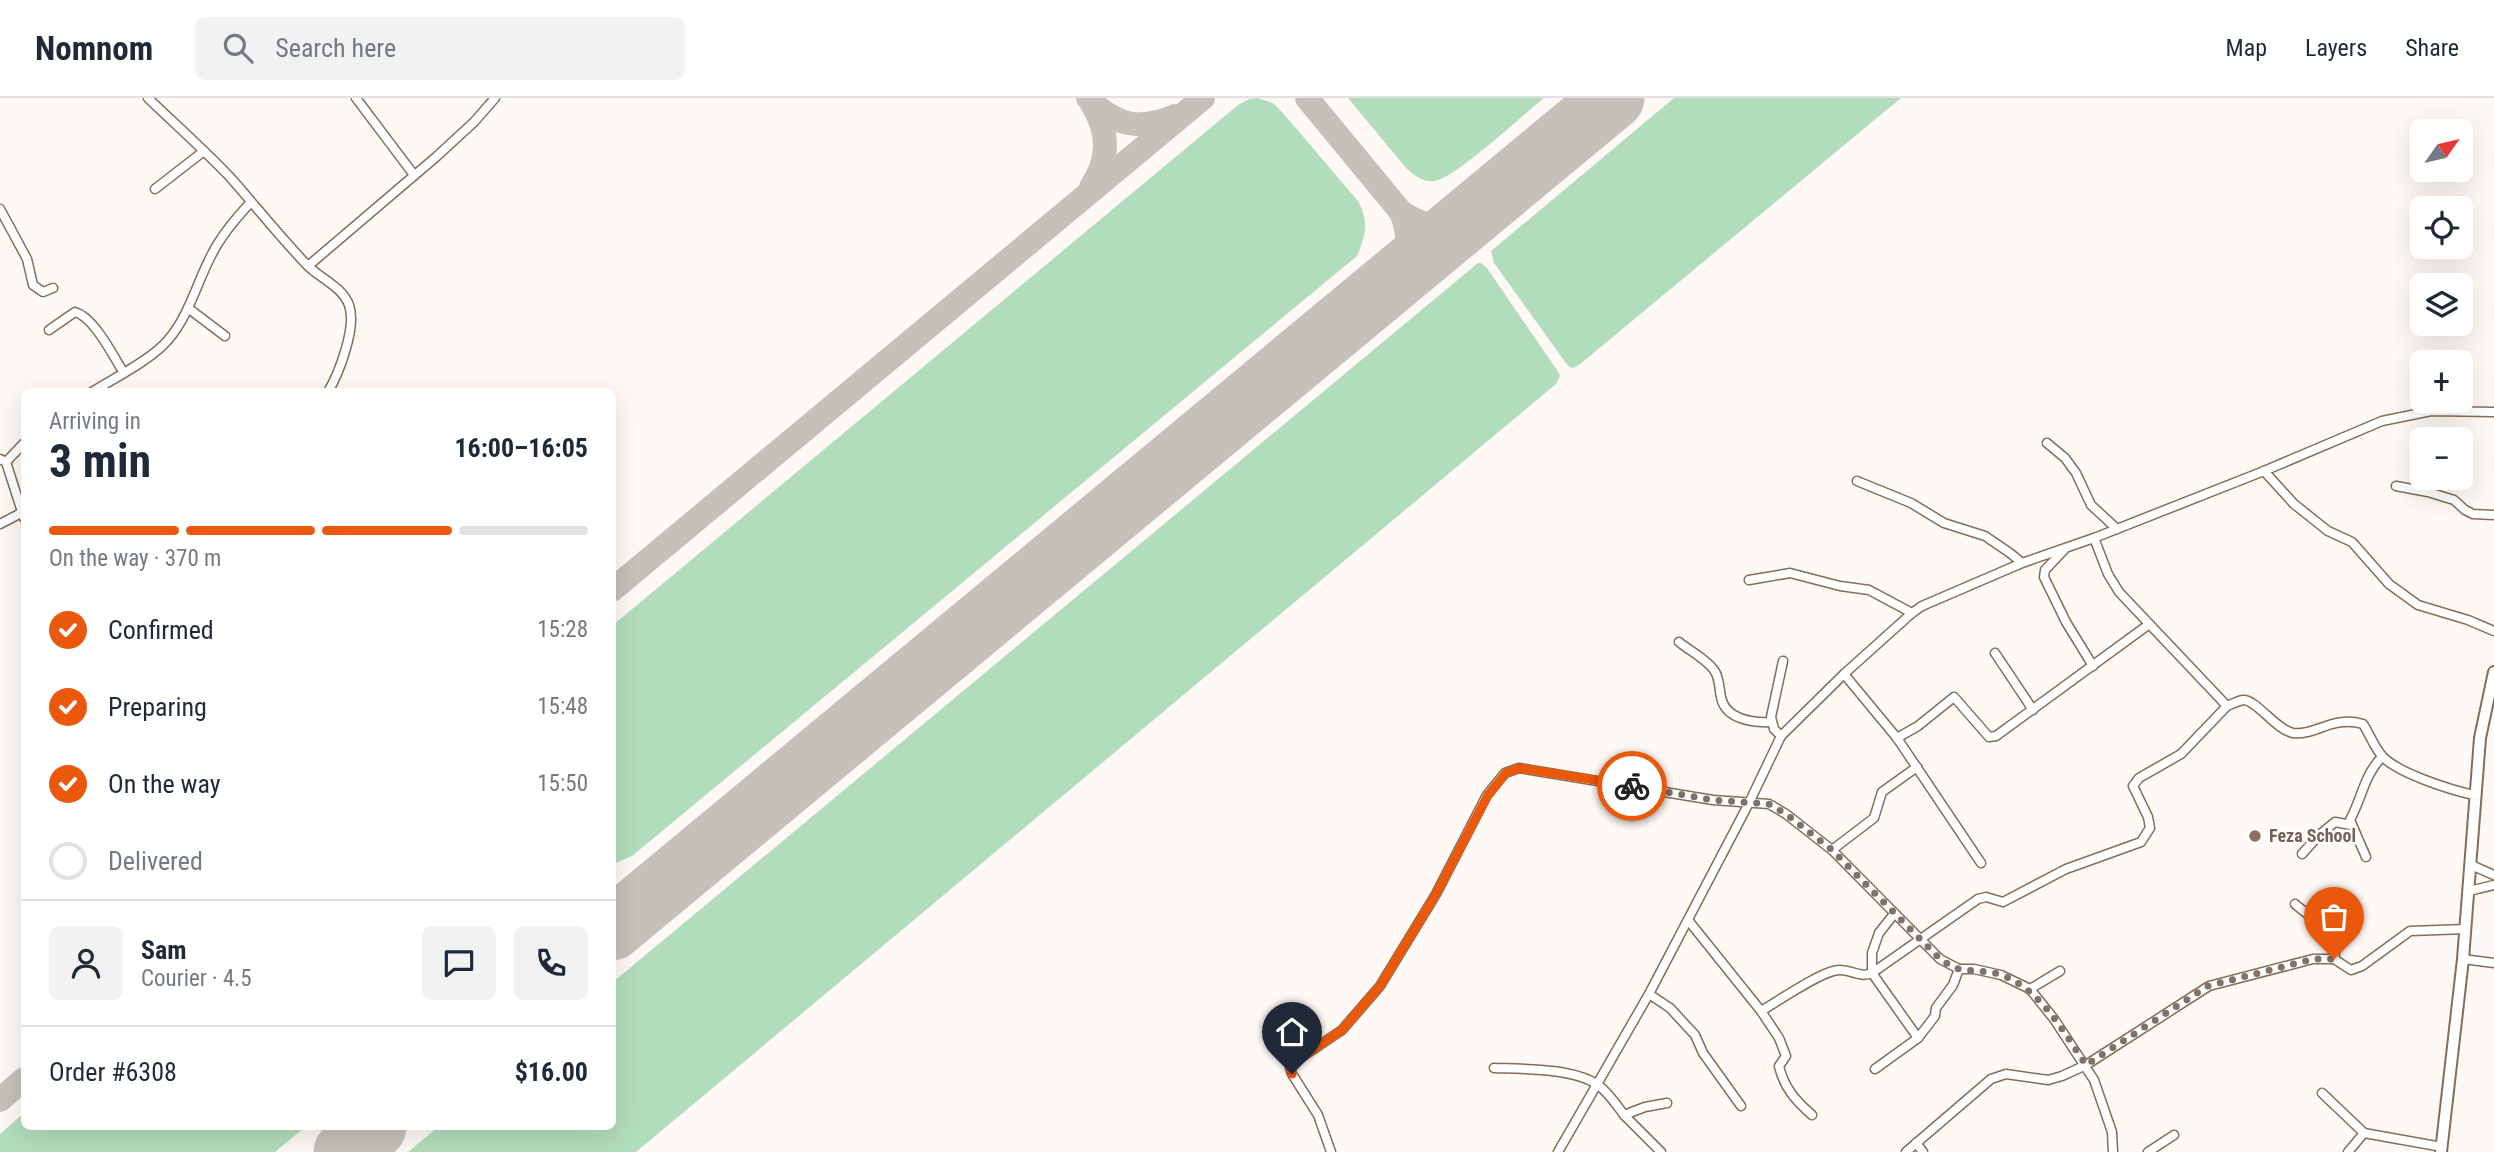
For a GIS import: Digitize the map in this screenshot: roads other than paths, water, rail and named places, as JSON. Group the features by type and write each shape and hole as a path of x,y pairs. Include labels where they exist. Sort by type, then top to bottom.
{"main road":[{"path":"2442,1150 2466,929 2480,738 2494,672"}],"street":[{"path":"148,98 204,151 308,267 339,290 349,305 350,322 345,349 330,388"},
{"path":"356,98 414,175"},
{"path":"308,267 474,122 495,98"},
{"path":"155,189 204,151"},
{"path":"99,388 167,341 188,308 212,253 230,225 251,202"},
{"path":"0,209 27,259 33,285 43,292 53,288"},
{"path":"188,308 225,336"},
{"path":"49,330 75,312 81,314 103,340 124,373"},
{"path":"1558,1152 1650,995 1781,736 1912,613 1922,606 2022,564 2264,471 2382,421 2431,411 2494,412"},
{"path":"2047,443 2066,458 2077,472 2091,505 2117,529"},
{"path":"21,445 3,460 21,507"},
{"path":"2264,471 2294,504 2328,531 2352,542 2389,584 2418,605 2494,631"},
{"path":"1857,481 1911,503 1944,523 1985,536 2022,564"},
{"path":"2396,486 2454,500 2473,514 2494,514"},
{"path":"0,524 21,516"},
{"path":"2094,538 2119,592 2227,706"},
{"path":"2067,546 2045,570 2043,577 2093,666"},
{"path":"1749,580 1790,573 1825,583 1869,590 1912,613"},
{"path":"1897,738 1918,726 1954,697 1989,737 1996,736 2148,625"},
{"path":"1679,642 1713,669 1723,706 1727,711 1748,720 1771,722"},
{"path":"1995,653 2033,710"},
{"path":"1781,736 1771,722 1783,661"},
{"path":"1844,674 1897,738 1981,863"},
{"path":"1761,1011 1834,971 1843,970 1866,976 1872,973 1978,899 1986,897 2003,902 2067,869 2141,842 2150,828 2148,817 2133,786 2139,778 2181,754 2227,706 2244,700 2254,703 2261,712 2292,733 2343,721 2364,724 2382,757 2424,779 2474,795"},
{"path":"2366,857 2350,820 2361,800 2368,772 2382,757"},
{"path":"1832,850 1874,818 1882,792 1916,767"},
{"path":"1331,1152 1318,1115 1290,1068 1296,1061 1342,1030 1380,986 1436,894 1488,795 1506,773 1519,768 1713,800 1769,804 1777,809 1832,850 1940,959 1959,969 1974,969 2001,975 2030,989 2086,1065 2102,1100 2112,1132 2113,1152"},
{"path":"2302,854 2318,835 2335,822 2351,825"},
{"path":"2471,865 2494,875"},
{"path":"2469,891 2494,885"},
{"path":"2295,904 2333,939 2337,949 2334,959"},
{"path":"1894,914 1879,933 1872,953 1872,973 1919,1038"},
{"path":"1688,920 1761,1011 1779,1038 1786,1056 1779,1066 1784,1083 1794,1099 1812,1115"},
{"path":"1906,1152 1991,1079 2006,1074 2048,1080 2062,1076 2086,1065 2208,986 2313,959 2334,959 2351,970 2362,966 2410,931 2466,929"},
{"path":"2463,958 2494,963"},
{"path":"1875,1069 1919,1038 1953,985 1959,969"},
{"path":"2030,989 2060,971"},
{"path":"1650,995 1671,1008 1690,1028 1703,1053 1741,1107"},
{"path":"1494,1068 1563,1073 1597,1084 1661,1152"},
{"path":"2322,1093 2364,1133 2442,1150"},
{"path":"1624,1115 1644,1107 1667,1103"},
{"path":"2348,1152 2364,1133"},
{"path":"2148,1152 2174,1135"},
{"path":"1916,1143 1923,1152"}],"place":[{"name":"Feza School","path":"2255,836"}]}
